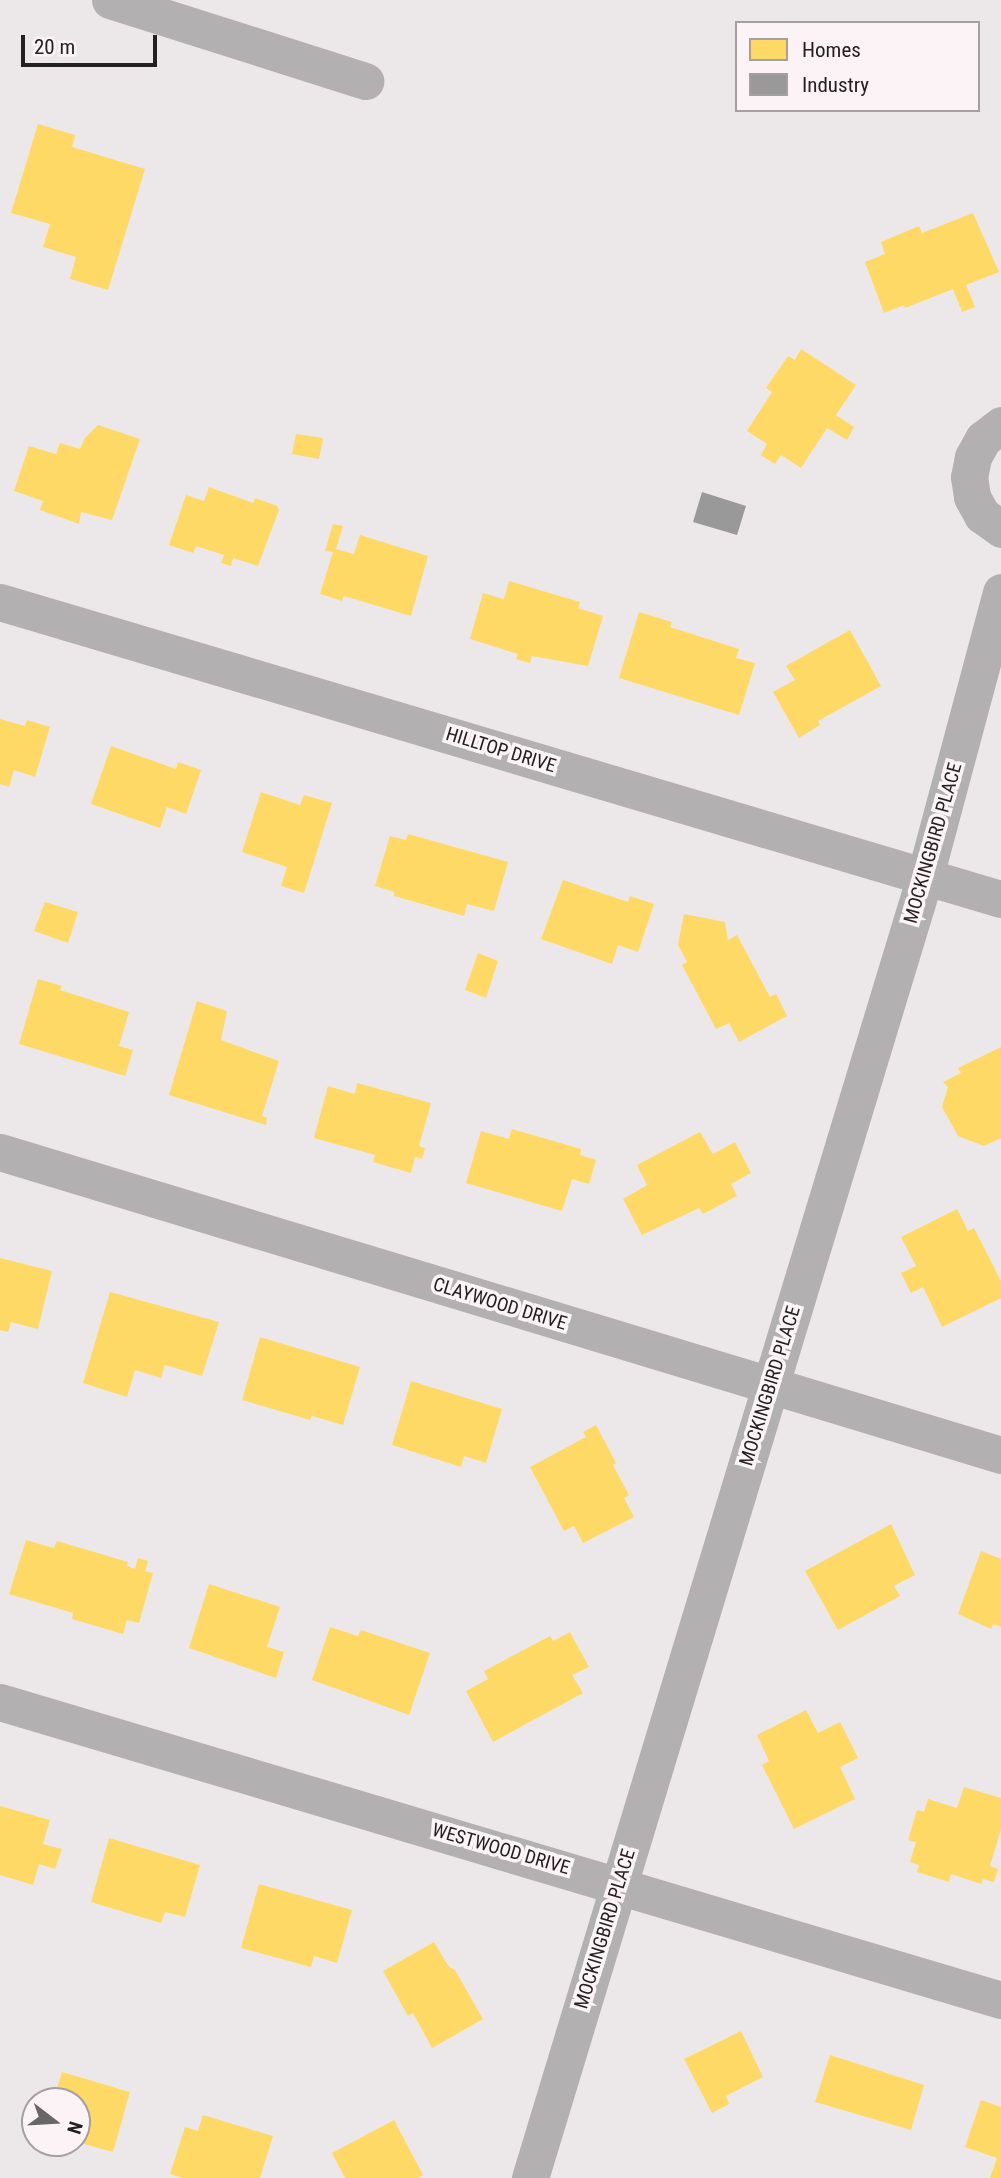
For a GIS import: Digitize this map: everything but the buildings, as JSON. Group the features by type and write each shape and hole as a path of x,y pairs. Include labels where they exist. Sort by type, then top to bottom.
{"street":[{"path":"110,0 365,81"},
{"path":"1001,425 983,439 973,457 969,477 972,497 982,515 1001,529"},
{"name":"MOCKINGBIRD PLACE","path":"530,2178 925,876 1001,592"},
{"name":"HILLTOP DRIVE","path":"0,602 1001,899"},
{"name":"CLAYWOOD DRIVE","path":"0,1152 1001,1455"},
{"name":"WESTWOOD DRIVE","path":"0,1702 1001,2000"}]}
